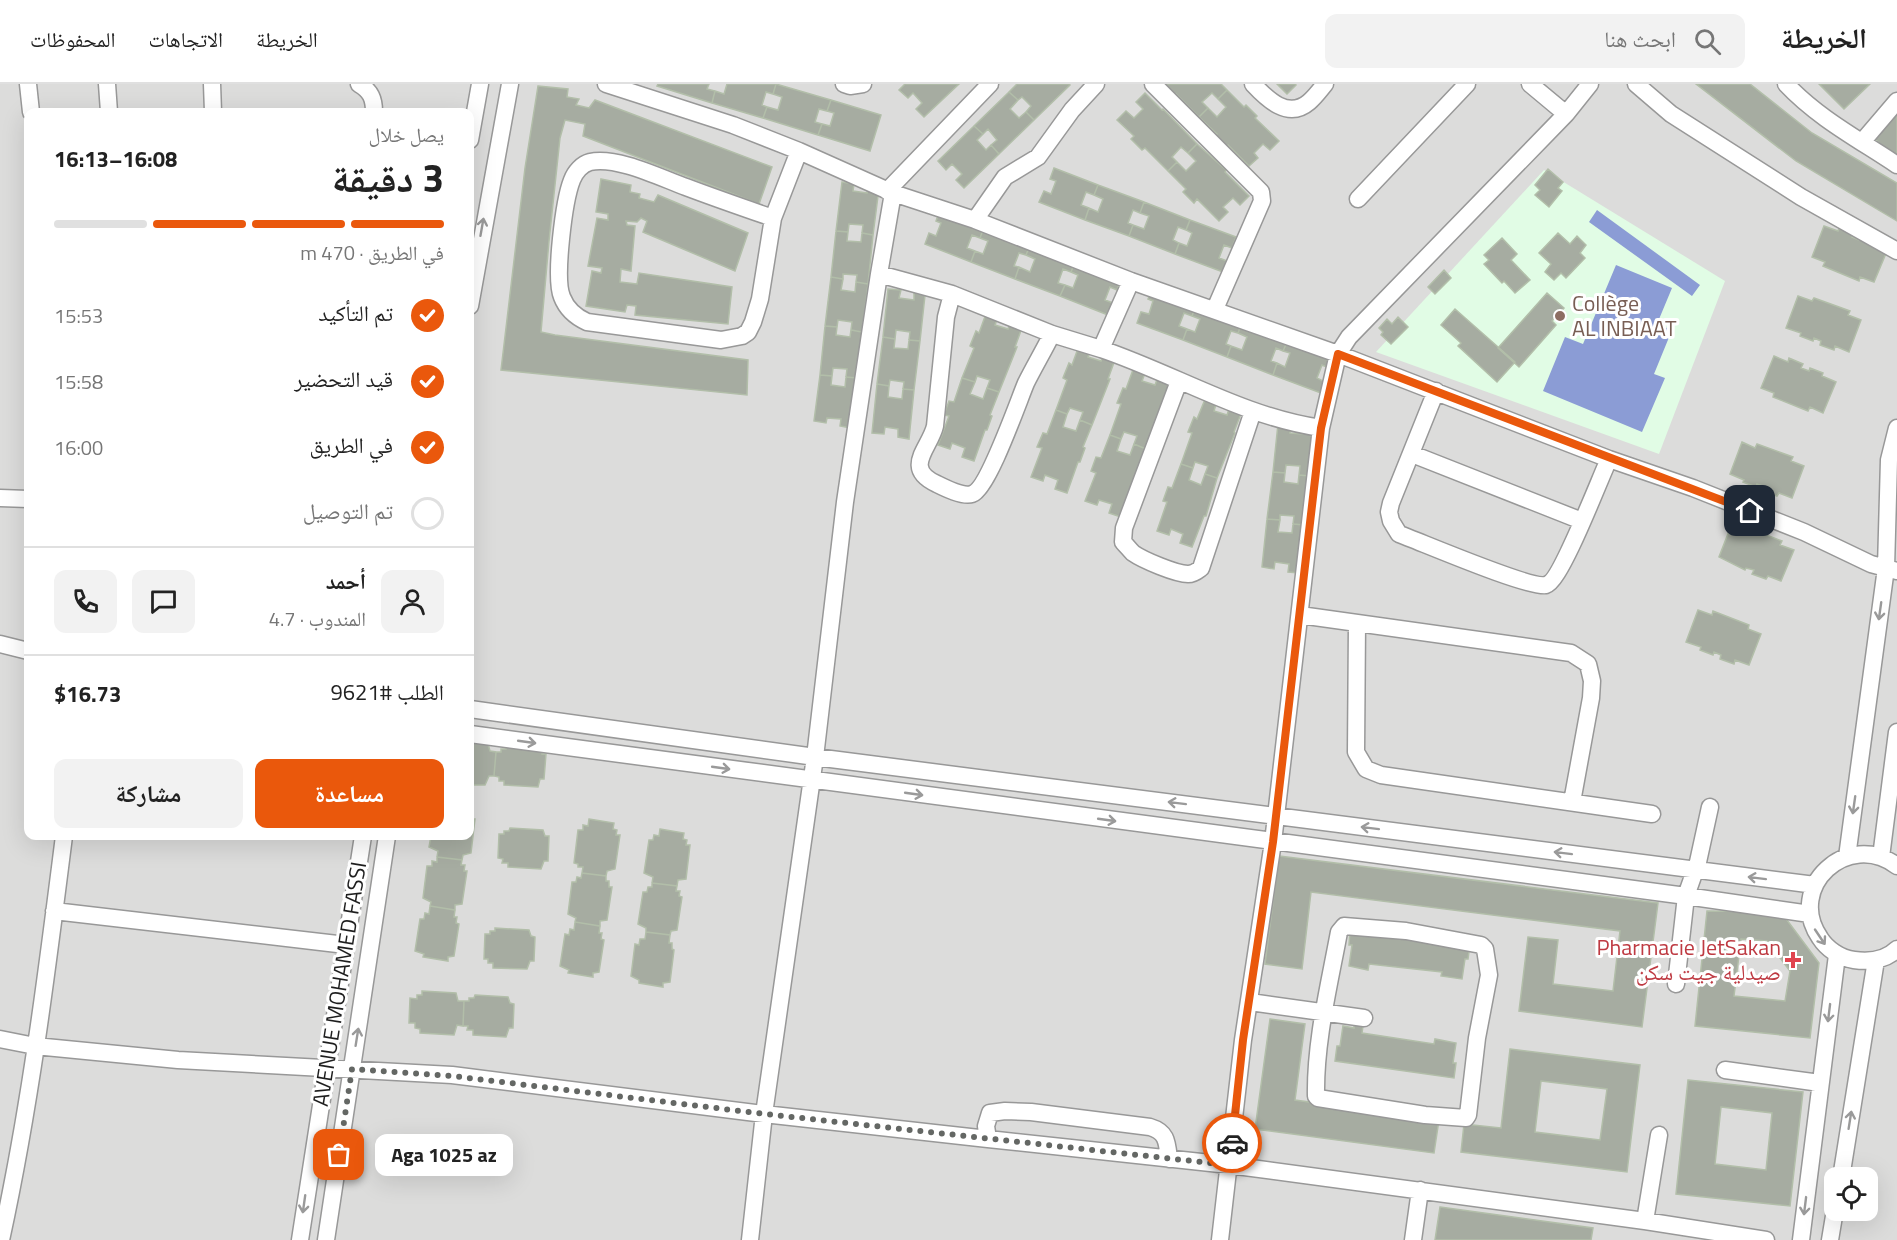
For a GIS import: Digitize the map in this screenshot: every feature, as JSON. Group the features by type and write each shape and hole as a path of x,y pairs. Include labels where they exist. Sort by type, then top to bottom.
{"street":[{"path":"28,84 31,108"},
{"path":"107,84 109,108"},
{"path":"212,84 213,108"},
{"path":"359,84 367,88 372,96 374,108"},
{"path":"474,118 480,84"},
{"path":"474,284 510,84"},
{"path":"606,84 733,125 799,151 890,192 975,220 1131,280 1338,354 1608,459 1693,488 1804,532 1871,564 1892,569"},
{"path":"844,84 863,84"},
{"path":"750,1240 765,1114 815,757 845,502 890,192 990,84"},
{"path":"975,220 1005,177 1038,157 1072,110 1096,84"},
{"path":"1153,84 1262,192 1262,201 1215,309"},
{"path":"1253,84 1270,102 1284,108 1300,107 1309,102 1325,84"},
{"path":"1358,200 1467,84"},
{"path":"1530,84 1566,114"},
{"path":"1220,1240 1243,1040 1273,842 1321,428 1338,354 1349,337 1566,114 1590,84"},
{"path":"1636,84 1680,120 1801,197 1897,251"},
{"path":"1785,84 1834,125 1897,165"},
{"path":"1862,142 1897,100"},
{"path":"772,218 616,163 588,162 579,168 572,180 567,199 558,268 558,285 562,297 576,316 587,322 722,340 742,336 748,332 753,322 760,298 772,218 799,151"},
{"path":"879,274 952,294 1052,334 1101,348 1253,411 1287,422 1321,428"},
{"path":"1101,348 1131,280"},
{"path":"952,294 946,316 935,426 931,438 920,455 919,464 929,480 937,484 970,495 976,491 995,459 1027,381 1052,334"},
{"path":"1179,381 1124,528 1123,542 1132,552 1170,569 1188,574 1196,573 1201,568 1253,411"},
{"path":"1436,391 1391,503 1389,512 1394,528 1399,534 1520,580 1547,585 1554,579 1608,459"},
{"path":"1847,857 1892,569 1889,460 1897,428"},
{"path":"1412,454 1582,520"},
{"path":"0,498 24,499"},
{"path":"1300,615 1572,653 1588,664 1592,681 1572,802"},
{"path":"1357,623 1356,752 1366,769 1381,775 1652,814"},
{"path":"0,644 24,650"},
{"path":"474,710 815,757 1815,885"},
{"path":"1881,857 1897,732"},
{"path":"474,735 1810,914"},
{"path":"1676,984 1686,896 1702,847 1710,807"},
{"path":"1,1240 22,1138 63,840"},
{"name":"AVENUE MOHAMED FASSI","path":"300,1240 362,840"},
{"name":"AVENUE MOHAMED FASSI","path":"326,1240 386,840"},
{"path":"1897,866 1881,857 1864,854 1847,857 1828,868 1815,885 1811,894 1810,914 1815,930 1824,944 1837,955 1849,960 1876,960 1897,949"},
{"path":"54,911 346,945"},
{"path":"1344,926 1406,931 1481,945 1487,954 1489,975 1477,1038 1468,1115 1464,1118 1425,1115 1318,1098 1316,1094 1318,1054 1324,1013 1339,932 1344,926"},
{"path":"1801,1240 1837,955"},
{"path":"1842,1167 1876,960"},
{"path":"1250,1002 1364,1018"},
{"path":"0,1039 35,1046 178,1060 452,1076 765,1114 1229,1165 1645,1221 1766,1240"},
{"path":"1725,1070 1820,1083"},
{"path":"988,1139 986,1126 990,1113 1032,1112 1150,1127 1166,1136 1169,1159"},
{"path":"1645,1221 1659,1135"},
{"path":"1413,1240 1420,1190"},
{"path":"1830,1240 1833,1221"}],"shaded area":[{"path":"0,84 1897,84 1897,1240 0,1240"},
{"name":"Collège AL INBIAAT","path":"1544,170 1725,281 1659,454 1376,352"},
{"path":"1597,210 1700,285 1692,296 1589,222"},
{"path":"1616,265 1672,288 1657,324 1672,330 1654,374 1665,378 1642,432 1543,391 1565,337 1583,344"}],"building":[{"path":"658,84 709,84 707,89 715,91 712,103 657,86"},
{"path":"727,84 776,84 773,94 766,92 762,105 767,107 763,118 712,103 715,91 724,94"},
{"path":"776,84 831,100 827,111 819,109 815,122 822,124 818,135 763,118 767,107 778,110 782,97 773,94"},
{"path":"905,84 959,84 924,117 916,109 922,103 913,93 908,98 899,90"},
{"path":"1017,84 1070,85 1034,120 1026,112 1031,106 1022,97 1018,100 1009,92"},
{"path":"1162,84 1221,84 1227,90 1218,99 1212,93 1202,102 1208,108 1199,117 1176,94 1173,96"},
{"path":"1277,84 1295,84 1296,85 1287,94"},
{"path":"1696,84 1750,84 1812,133 1897,183 1897,221 1796,161"},
{"path":"1819,84 1870,84 1844,109"},
{"path":"538,86 568,89 567,97 579,99 576,105 589,108 595,100 772,167 759,204 583,136 585,124 565,120 560,138 541,332 748,360 747,395 501,370 525,168"},
{"path":"1227,90 1244,107 1246,105 1257,116 1255,118 1279,141 1270,150 1263,144 1254,153 1258,158 1249,166 1228,145 1225,148 1214,138 1217,134 1199,117 1208,108 1217,117 1226,107 1218,99"},
{"path":"1009,92 1018,100 1010,109 1019,118 1026,112 1034,120 999,154 991,145 997,140 988,129 983,134 974,126"},
{"path":"1145,93 1197,144 1188,153 1181,147 1172,157 1177,162 1168,171 1145,148 1142,150 1131,139 1134,136 1117,120 1126,111 1134,118 1143,109 1136,102"},
{"path":"831,100 881,115 870,151 818,135 822,124 830,126 834,113 827,111"},
{"path":"1897,113 1897,153 1893,157 1873,137"},
{"path":"974,126 983,134 977,140 986,150 991,145 999,154 964,188 956,180 962,174 952,164 946,170 938,161"},
{"path":"1197,144 1226,170 1225,172 1249,196 1240,205 1233,198 1223,207 1228,212 1219,221 1197,199 1194,203 1183,192 1186,189 1168,171 1177,162 1186,171 1196,161 1188,153"},
{"path":"1054,168 1098,185 1094,195 1086,192 1081,205 1089,208 1085,220 1039,202 1044,191 1051,194 1056,181 1050,179"},
{"path":"1548,169 1563,182 1558,188 1562,191 1549,207 1535,195 1540,190 1535,185"},
{"path":"601,179 631,185 630,192 640,194 639,198 654,202 658,195 748,233 735,271 643,232 647,221 641,218 637,222 626,221 627,225 635,226 631,271 621,269 620,282 637,284 639,273 732,287 728,324 635,315 636,306 627,305 625,312 586,306 592,271 601,273 602,268 588,266 597,218 608,220 608,214 596,212"},
{"path":"842,182 854,184 853,191 867,193 868,187 879,188 873,235 862,233 863,225 849,224 848,232 836,231"},
{"path":"1098,185 1144,202 1140,213 1133,210 1128,223 1133,225 1129,236 1085,220 1089,208 1098,212 1103,199 1094,195"},
{"path":"1144,202 1190,220 1186,230 1178,227 1173,240 1179,243 1175,254 1129,236 1133,225 1144,229 1149,216 1140,213"},
{"path":"940,210 984,227 980,238 972,235 967,248 975,251 971,262 925,244 929,233 936,236 941,223 936,221"},
{"path":"1190,220 1236,237 1232,248 1224,245 1219,258 1227,261 1223,272 1175,254 1179,243 1187,246 1192,233 1186,230"},
{"path":"1824,226 1853,233 1852,237 1859,240 1861,237 1887,251 1874,282 1860,277 1859,281 1823,266 1825,262 1812,257"},
{"path":"984,227 1030,245 1026,255 1019,253 1014,266 1019,267 1015,279 971,262 975,251 983,254 988,241 980,238"},
{"path":"836,231 848,232 847,241 861,242 862,233 873,235 868,284 856,282 857,275 843,274 843,279 831,277"},
{"path":"1558,233 1570,244 1577,236 1586,245 1580,253 1585,258 1566,278 1561,273 1554,280 1545,272 1551,264 1539,253"},
{"path":"1502,238 1517,254 1511,260 1530,280 1515,293 1484,264 1489,260 1484,255"},
{"path":"1030,245 1075,262 1071,272 1063,269 1058,283 1065,285 1060,296 1015,279 1019,267 1030,272 1035,259 1026,255"},
{"path":"1075,262 1121,279 1117,290 1110,287 1105,300 1113,303 1108,315 1060,296 1065,285 1073,288 1078,275 1071,272"},
{"path":"1444,270 1451,278 1435,294 1428,287"},
{"path":"831,277 843,279 841,290 855,292 856,282 868,284 862,332 851,330 852,322 838,320 837,327 825,326"},
{"path":"888,289 901,290 899,298 914,300 914,293 925,295 920,341 909,340 910,332 896,330 895,339 883,337"},
{"path":"1152,289 1196,305 1192,316 1184,313 1179,326 1187,329 1183,340 1137,323 1141,312 1149,314 1153,301 1148,299"},
{"path":"1547,293 1564,308 1552,321 1556,325 1519,367 1498,348"},
{"path":"1798,296 1812,301 1814,298 1850,311 1848,315 1861,320 1849,352 1835,346 1834,350 1820,345 1821,341 1814,338 1813,341 1800,336 1801,333 1786,328"},
{"path":"1196,305 1242,323 1238,333 1231,331 1226,344 1231,346 1227,357 1183,340 1187,329 1195,332 1200,319 1192,316"},
{"path":"1455,309 1515,362 1497,382 1458,346 1461,343 1441,325"},
{"path":"987,311 999,315 995,325 1008,329 1011,320 1023,325 999,392 987,388 990,380 977,376 975,382 962,378 974,348 970,346 976,331 979,333"},
{"path":"1398,317 1408,327 1391,344 1381,335 1383,332 1379,328 1387,319 1392,324"},
{"path":"1242,323 1288,340 1283,351 1276,348 1271,361 1277,363 1273,375 1227,357 1231,346 1242,350 1247,337 1238,333"},
{"path":"825,326 837,327 836,335 850,337 851,330 862,332 857,378 846,377 847,369 833,368 832,376 820,375"},
{"path":"883,337 895,339 894,348 908,349 909,340 920,341 914,390 903,389 904,382 890,380 889,386 877,384"},
{"path":"1288,340 1333,358 1329,368 1322,365 1317,378 1325,382 1321,393 1273,375 1277,363 1285,367 1290,353 1283,351"},
{"path":"1080,343 1092,347 1088,357 1101,361 1104,353 1116,357 1092,425 1080,420 1083,412 1070,408 1067,414 1056,410 1067,380 1063,378 1069,363 1072,365"},
{"path":"1774,356 1788,362 1789,358 1803,364 1801,368 1809,371 1810,368 1823,373 1822,376 1836,382 1823,413 1810,407 1808,411 1773,397 1774,393 1761,388"},
{"path":"1134,367 1146,371 1142,381 1155,385 1158,377 1171,381 1146,449 1134,444 1137,436 1124,432 1121,439 1110,435 1121,404 1117,403 1123,388 1126,389"},
{"path":"820,375 832,376 831,385 845,387 846,377 857,378 851,428 840,426 841,419 827,418 826,423 814,421"},
{"path":"962,378 975,382 970,394 983,399 987,388 999,392 974,461 962,457 965,448 952,443 950,449 938,445 949,416 944,415 949,401 954,402"},
{"path":"877,384 889,386 888,397 902,399 903,389 914,390 909,439 898,437 898,429 885,427 884,434 872,433"},
{"path":"1206,397 1217,401 1214,411 1227,415 1230,406 1242,411 1217,478 1205,474 1208,466 1195,462 1193,468 1181,464 1192,433 1188,432 1194,417 1197,419"},
{"path":"1056,410 1067,414 1063,427 1076,431 1080,420 1092,425 1067,493 1055,489 1058,480 1045,475 1043,481 1031,477 1042,448 1037,447 1043,433 1047,434"},
{"path":"1278,424 1290,425 1290,433 1303,434 1304,428 1316,429 1310,476 1299,475 1300,466 1286,465 1285,473 1273,472"},
{"path":"1110,435 1121,439 1117,451 1130,455 1134,444 1146,449 1121,517 1109,513 1112,504 1099,500 1097,505 1085,501 1096,473 1091,471 1096,457 1101,458"},
{"path":"1742,442 1755,448 1757,444 1793,457 1791,461 1804,466 1792,498 1779,493 1777,496 1763,491 1765,487 1757,484 1756,487 1730,474"},
{"path":"1181,464 1193,468 1189,480 1201,485 1205,474 1217,478 1206,516 1204,516 1192,547 1180,543 1183,534 1171,529 1169,535 1157,531 1167,502 1163,501 1168,487 1172,488"},
{"path":"1273,472 1285,473 1284,482 1298,484 1299,475 1310,476 1305,525 1293,524 1294,516 1280,515 1280,520 1267,519"},
{"path":"1267,519 1280,520 1278,532 1292,533 1293,524 1305,525 1299,573 1288,572 1289,564 1275,562 1274,569 1262,567"},
{"path":"1731,526 1744,531 1746,527 1782,541 1780,545 1794,550 1781,581 1768,576 1766,579 1752,574 1754,570 1746,568 1745,570 1719,557"},
{"path":"1698,610 1712,615 1713,611 1749,625 1748,629 1761,634 1749,665 1735,660 1734,664 1720,659 1721,655 1714,652 1713,655 1700,650 1701,647 1686,642"},
{"path":"474,743 488,744 490,751 496,752 494,776 489,776 485,785 474,785"},
{"path":"506,746 542,751 542,754 546,754 544,779 540,779 538,787 504,785 504,781 499,781 499,777 494,776 496,752 506,749"},
{"path":"589,819 614,823 613,829 617,830 616,835 620,835 615,869 607,871 606,876 582,873 583,867 578,867 578,864 574,863 578,830 583,830 583,825 588,826"},
{"path":"510,828 543,830 545,836 549,836 548,861 544,861 541,869 508,867 508,863 502,863 503,859 498,858 499,834 504,834 504,831 509,831"},
{"path":"660,829 684,833 683,839 687,840 686,845 690,845 686,879 678,880 677,886 652,883 653,877 644,873 649,840 653,840 654,835 659,836"},
{"path":"430,840 473,840 471,853 463,855 462,860 437,857 438,851 429,847"},
{"path":"1279,856 1658,903 1642,1027 1519,1011 1528,937 1558,940 1553,984 1613,991 1620,931 1311,892 1302,969 1265,964"},
{"path":"437,857 462,860 461,865 465,865 464,871 467,871 462,904 455,905 455,910 430,906 431,902 423,898 427,866 432,866 432,861 437,862"},
{"path":"582,873 606,876 609,887 612,887 607,920 600,921 600,926 575,922 576,918 568,914 572,882 576,882 577,877 581,878"},
{"path":"652,883 677,886 676,891 680,891 679,896 682,897 677,930 671,931 670,935 646,932 646,928 638,924 643,892 647,892 648,887 652,887"},
{"path":"430,906 455,910 454,917 457,917 456,923 459,924 454,956 448,957 448,961 423,957 424,954 415,951 420,919 424,919 425,913 429,914"},
{"path":"1707,911 1781,912 1819,963 1810,1038 1695,1026","holes":["1741,939 1767,941 1790,971 1785,1001 1734,996"]},
{"path":"575,922 600,926 599,933 602,933 601,939 604,940 599,972 593,973 593,977 568,973 569,970 560,966 565,934 569,935 570,929 574,930"},
{"path":"495,928 529,930 531,936 535,937 534,961 530,961 527,969 493,968 493,963 488,963 488,959 484,959 485,934 495,931"},
{"path":"1350,930 1470,944 1462,979 1441,976 1442,972 1369,964 1368,970 1349,966 1352,945 1349,945"},
{"path":"646,932 670,935 669,943 672,943 674,950 670,982 663,983 663,987 639,983 639,980 631,976 635,944 639,945 640,939 645,939"},
{"path":"422,991 456,993 458,1001 464,1001 463,1026 457,1025 454,1035 420,1033 420,1029 415,1028 415,1023 409,1023 410,998 417,999 417,995 422,995"},
{"path":"475,995 508,997 510,1003 514,1004 513,1028 509,1028 506,1037 473,1035 473,1030 467,1030 468,1026 463,1026 464,1001 469,1001 469,998 474,998"},
{"path":"1270,1019 1305,1024 1295,1100 1439,1120 1434,1153 1255,1129"},
{"path":"1354,1025 1363,1026 1362,1033 1434,1044 1435,1039 1456,1043 1453,1063 1456,1063 1454,1078 1335,1061 1343,1026 1354,1028"},
{"path":"1510,1049 1640,1065 1627,1172 1461,1152 1464,1124 1501,1128","holes":["1541,1081 1607,1089 1600,1140 1535,1132"]},
{"path":"1688,1080 1803,1092 1790,1206 1676,1194","holes":["1721,1107 1772,1113 1766,1170 1715,1164"]},
{"path":"1440,1207 1593,1228 1591,1240 1435,1240"}],"way so far":[{"path":"339,1155 352,1069 452,1076 765,1114 1229,1165 1232,1143"}],"place":[{"name":"Collège AL INBIAAT","path":"1560,316"},
{"name":"Pharmacie JetSakan صيدلية جيت سكن","path":"1793,960"},
{"name":"Aga 1025 az","path":"339,1155"}],"route":[{"path":"1232,1143 1243,1040 1273,842 1321,428 1338,354 1608,459 1693,488 1750,511"}]}
